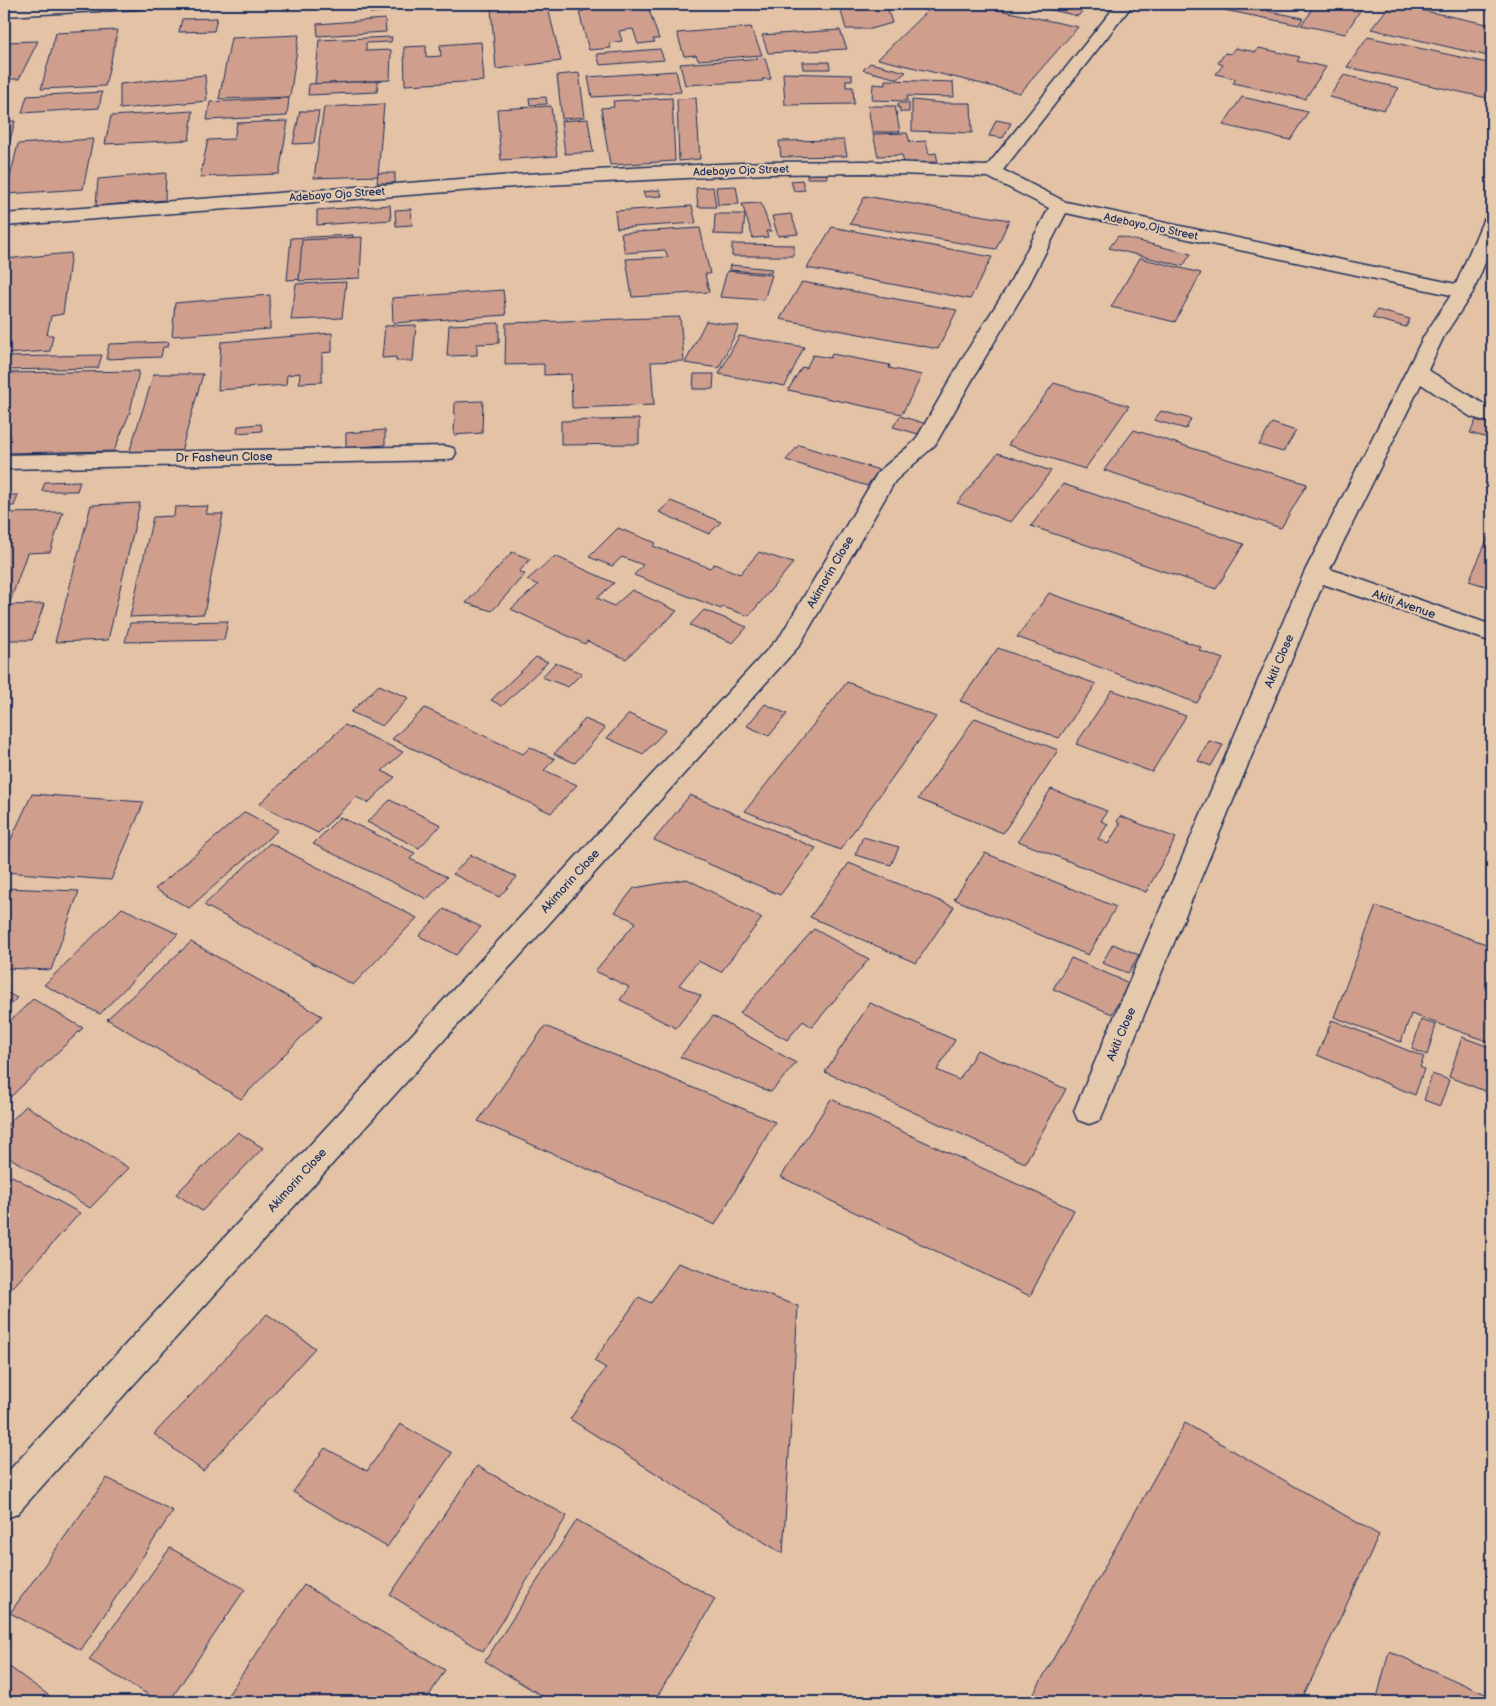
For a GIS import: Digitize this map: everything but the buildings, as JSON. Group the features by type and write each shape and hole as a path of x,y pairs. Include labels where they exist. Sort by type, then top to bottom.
{"street":[{"path":"4,11 138,4"},
{"path":"992,172 1125,4"},
{"name":"Adebayo Ojo Street","path":"4,220 527,180 650,173 766,168 855,167 992,172 1060,206 1462,292"},
{"name":"Akimorin Close","path":"4,1502 790,640 886,477 924,445 976,354 1018,286 1060,206"},
{"name":"Akiti Close","path":"1089,1111 1316,573 1434,336 1462,292 1492,223"},
{"path":"1416,372 1479,412 1492,416"},
{"name":"Dr Fasheun Close","path":"4,462 445,453"},
{"name":"Akiti Avenue","path":"1316,573 1492,634"}]}
